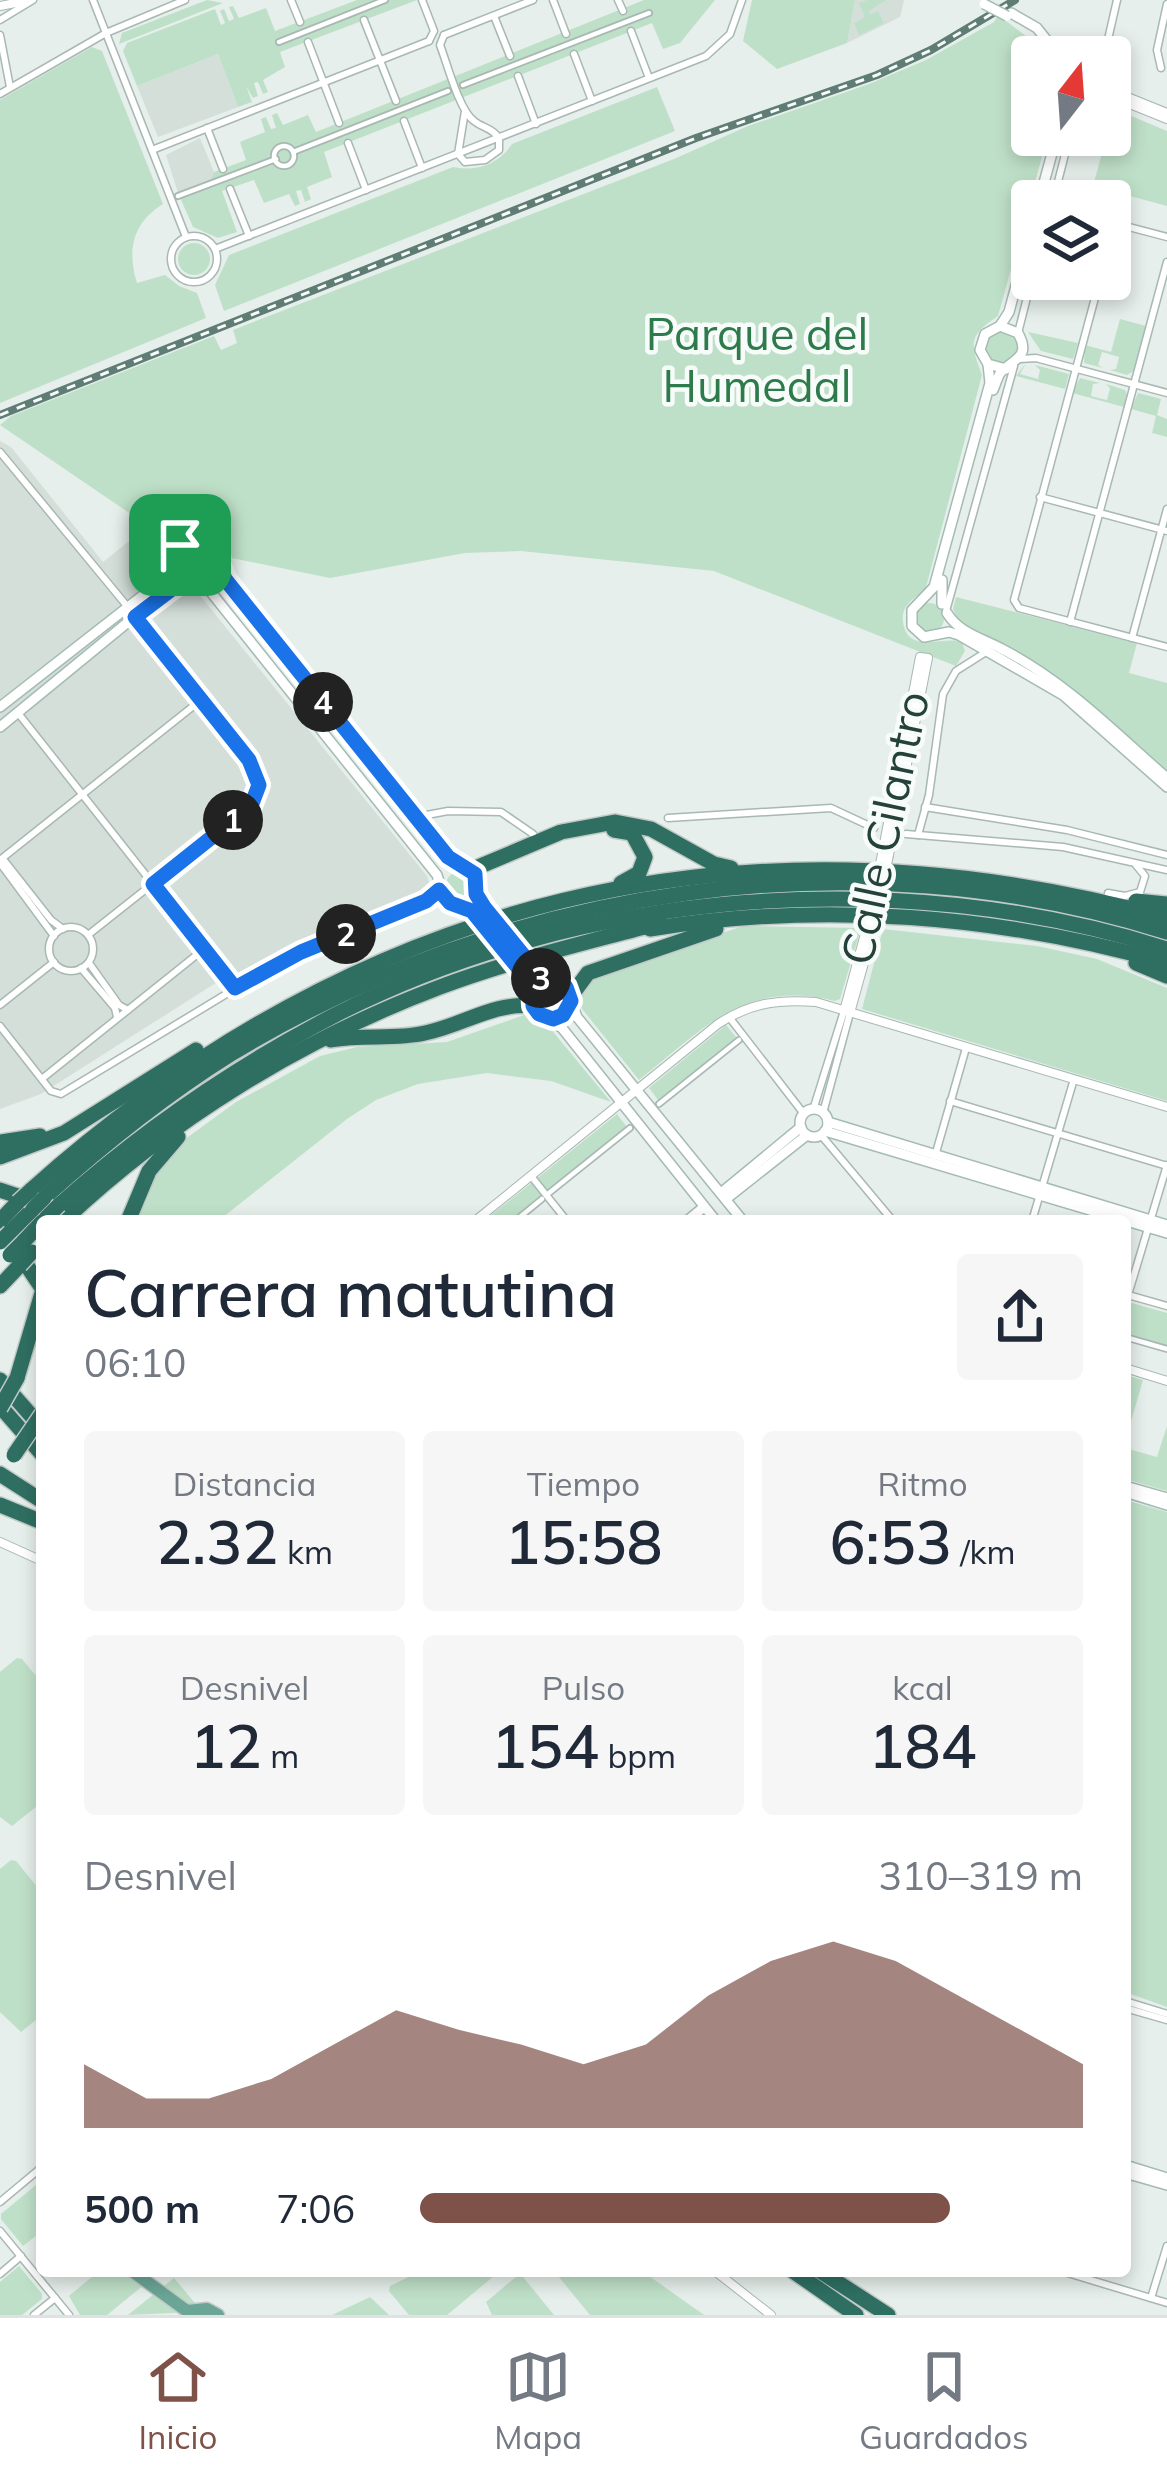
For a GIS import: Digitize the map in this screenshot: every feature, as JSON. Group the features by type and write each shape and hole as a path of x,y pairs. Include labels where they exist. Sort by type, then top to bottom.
{"highway":[{"path":"471,877 561,832 615,822 651,829 749,878"},
{"path":"0,1157 36,1147 212,1040 304,996 462,930 631,880 645,857 632,833 598,831 471,877"},
{"path":"462,930 625,893 821,868 1016,876 1167,904"},
{"path":"932,874 1037,888 1167,918"},
{"path":"51,1212 137,1119 228,1056 379,978 545,920 749,878"},
{"path":"566,898 647,883 749,878 874,884 985,893 1167,932"},
{"path":"51,1212 191,1100 257,1058 339,1014 440,971 532,941 634,918 815,901 923,903 1050,920 1167,949"},
{"path":"51,1212 109,1186 157,1143 250,1079 316,1042 443,986 703,909"},
{"path":"617,934 795,914 901,917 1032,932 1167,963"},
{"path":"570,1001 588,973 723,927 795,914"},
{"path":"1032,932 1107,952 1167,976"},
{"path":"51,1212 128,1108 304,996"},
{"path":"316,1042 422,1034 534,999"},
{"path":"130,1215 164,1151 250,1079"},
{"path":"0,1142 67,1126 139,1085"},
{"path":"0,1190 51,1212"},
{"path":"0,1286 14,1245"},
{"path":"14,1245 36,1282"},
{"path":"36,1307 0,1407 36,1447"},
{"path":"8,1379 36,1419"},
{"path":"36,1422 4,1465 36,1495"},
{"path":"0,1505 36,1520"},
{"path":"802,2277 856,2315"},
{"path":"829,2277 888,2315"}],"main road":[{"path":"983,1 1037,36"},
{"path":"1012,300 1000,326 990,330 981,344 991,373 984,406 934,587 912,610 912,626 924,637 959,635 989,650 1081,708 1167,783"},
{"path":"940,633 947,622 940,588 995,385 1016,360 1022,300"},
{"path":"1000,326 1016,332"},
{"path":"988,364 1016,360"},
{"path":"4,704 175,566 180,545 200,538 217,551 225,579 416,817 471,877 484,907 536,971 548,982 562,984 637,1090 738,1215"},
{"path":"198,582 213,575 218,565"},
{"path":"175,566 185,579 210,591 450,903 467,908 523,975 539,1014 553,1019 710,1213"},
{"path":"0,728 185,579"},
{"path":"925,600 945,610 962,629 1066,688 1167,783"},
{"path":"439,885 445,871 471,877"},
{"path":"467,908 471,877"},
{"path":"534,999 548,982"},
{"path":"553,1019 563,1015 570,1001"},
{"path":"723,1196 819,1121"},
{"path":"804,1131 819,1121"},
{"path":"819,1121 1041,1191"},
{"path":"819,1121 1120,1215"},
{"path":"1131,1218 1167,1229"},
{"path":"1131,1491 1167,1502"},
{"path":"1131,2171 1167,2181"},
{"path":"140,2277 187,2311 207,2309 218,2315"}],"street":[{"path":"0,7 32,0"},
{"path":"0,20 32,0"},
{"path":"93,0 186,238"},
{"path":"0,94 106,33 185,0"},
{"path":"291,0 300,22"},
{"path":"279,41 385,0"},
{"path":"422,0 434,31 444,35 533,0"},
{"path":"553,0 566,34"},
{"path":"619,0 623,11"},
{"path":"215,249 718,48 734,28 742,0"},
{"path":"1109,36 1117,0"},
{"path":"1161,68 1157,50 1167,4"},
{"path":"463,85 649,13"},
{"path":"494,16 510,56"},
{"path":"364,20 396,100"},
{"path":"429,41 434,31"},
{"path":"631,32 649,79"},
{"path":"0,35 10,88"},
{"path":"444,35 440,45 465,109 499,138 499,150 485,160 465,162 458,154"},
{"path":"152,150 429,41 440,45"},
{"path":"308,42 339,123"},
{"path":"574,54 592,102"},
{"path":"518,76 536,124"},
{"path":"293,152 448,91"},
{"path":"1131,100 1167,116"},
{"path":"458,154 465,109"},
{"path":"404,121 422,168"},
{"path":"463,131 480,124"},
{"path":"207,128 223,169"},
{"path":"347,142 366,190"},
{"path":"290,144 296,161 279,168 276,159 272,151 290,144"},
{"path":"178,196 276,159"},
{"path":"230,188 249,236"},
{"path":"1131,227 1167,237"},
{"path":"186,238 203,238 215,249 212,274 203,280 188,280 176,271 172,258 176,246 186,238"},
{"path":"1070,622 1167,262"},
{"path":"1016,332 1025,300"},
{"path":"1094,300 1014,595 1019,608 1167,647"},
{"path":"1016,360 1036,358 1167,394"},
{"path":"0,452 127,607"},
{"path":"1040,497 1164,531"},
{"path":"1132,638 1167,509"},
{"path":"88,935 251,806 257,793 255,768 135,617"},
{"path":"918,835 948,680 989,650"},
{"name":"Calle Cilantro","path":"819,1121 870,930 920,657 928,658 885,855"},
{"path":"0,691 4,704"},
{"path":"1,859 201,700"},
{"path":"18,713 235,988"},
{"path":"925,807 1067,830 1167,855"},
{"path":"668,818 831,808 874,828"},
{"path":"416,817 448,811 501,812 533,834"},
{"path":"906,833 1029,843 1167,870"},
{"path":"1108,893 1135,895 1145,882 1142,868 1110,857"},
{"path":"1,859 63,929"},
{"path":"1,859 54,936"},
{"path":"0,1026 58,1094 281,961 426,901 439,885"},
{"path":"76,928 88,935 93,949 84,965 64,969 54,962 50,949 54,936 76,928"},
{"path":"41,1079 204,949"},
{"path":"0,1005 54,962"},
{"path":"84,965 118,1005 128,1010"},
{"path":"84,965 115,1007 117,1018"},
{"path":"482,1215 729,1017 754,1005 816,1002 1167,1107"},
{"path":"729,1017 819,1121 890,1215"},
{"path":"659,1104 739,1040"},
{"path":"935,1156 967,1048"},
{"path":"1034,1215 1074,1079"},
{"path":"950,1101 1167,1166 1131,1279"},
{"path":"549,1193 630,1128"},
{"path":"531,1176 562,1215"},
{"path":"522,1215 542,1199"},
{"path":"1131,1295 1167,1306"},
{"path":"1131,1339 1167,1349"},
{"path":"1131,1370 1167,1381"},
{"path":"0,1541 36,1558"},
{"path":"1131,2006 1167,2017"},
{"path":"0,2202 36,2172"},
{"path":"0,2230 36,2275"},
{"path":"1151,2298 1167,2246"},
{"path":"0,2274 21,2256"},
{"path":"38,2277 69,2315"},
{"path":"724,2277 771,2315"},
{"path":"1080,2277 1167,2303"},
{"path":"1096,2282 1098,2277"},
{"path":"34,2315 55,2298"}],"shaded area":[{"path":"855,0 904,0 900,17 847,43"},
{"path":"218,54 238,107 158,137 137,86"},
{"path":"200,138 214,172 212,180 178,193 166,155"},
{"path":"0,441 11,447 103,562 128,542 171,596 182,589 198,593 427,876 432,890 262,963 240,978 233,972 41,1094 0,1109"}],"green space":[{"path":"207,0 223,3 119,44 122,33"},
{"path":"357,0 417,0 280,52 285,67 263,80 268,92 263,94 258,82 254,83 258,96 253,98 246,86 252,102 238,107 218,54 137,86 123,51 127,43 215,9 221,25 224,9 229,21 234,19 229,7 233,6 239,18 266,8 275,31"},
{"path":"644,0 715,0 680,43 663,49 652,23 324,152 332,177 307,187 311,199 305,202 301,190 296,191 300,204 295,206 289,194 264,203 254,180 222,191 237,232 218,238 193,227 178,193 246,160 240,142 265,132 261,119 266,117 271,129 276,128 272,115 277,113 283,125 308,115 316,132"},
{"path":"752,0 855,0 847,43 777,69 743,41"},
{"path":"886,0 869,11 870,15 878,11 884,23 859,35 854,23 865,17 859,3"},
{"name":"Parque del Humedal","path":"998,15 1026,36 1011,36 1011,156 1042,156 1036,180 1011,180 1011,269 998,316 974,341 982,375 925,591 909,603 903,616 912,638 962,642 965,651 956,666 714,571 521,551 465,553 330,578 232,558 223,536 212,527 189,523 166,538 0,425 11,416 214,336 221,350 237,343 233,330 748,126 869,84 926,60 994,22"},
{"path":"92,47 102,51 163,204 144,220 135,239 132,260 137,283 165,275 197,293 206,318 0,403 0,100"},
{"path":"657,87 675,131 224,311 215,285 229,255 453,167 486,165 512,144"},
{"path":"1131,116 1167,131 1167,206 1131,196 1131,180 1095,180 1101,156 1131,156"},
{"path":"194,243 205,248 210,259 205,270 194,275 183,270 178,259 183,248"},
{"path":"1120,319 1146,326 1134,371 1127,375 1110,370 1116,369 1119,357 1102,352 1098,365 1103,368 1084,363 1085,345 1111,352"},
{"path":"1002,331 1013,336 1018,347 1013,358 1002,363 991,358 986,347 991,336"},
{"path":"1028,332 1078,343 1073,359 1041,351"},
{"path":"1026,363 1020,374 1038,379 1040,370 1035,365 1069,374 1065,389 1016,376"},
{"path":"1080,378 1100,383 1093,384 1091,396 1107,400 1110,388 1106,384 1125,390 1124,407 1072,393"},
{"path":"1138,393 1161,399 1157,415 1167,419 1167,437 1152,433 1156,416 1131,409"},
{"path":"204,546 212,561 209,570 185,572 180,557"},
{"path":"956,597 1137,643 1129,673 1167,683 1167,772 1074,689 1026,657 959,623 953,609"},
{"path":"929,603 944,618 929,633 914,618"},
{"path":"459,872 469,875 469,895 459,898 449,895 446,885 449,875"},
{"path":"743,926 861,928 840,999 776,997 751,1003 706,1026 639,1080 579,1005 577,992 589,978"},
{"path":"883,929 1037,946 1097,959 1167,988 1167,1101 862,1009"},
{"path":"527,1014 550,1028 611,1102 551,1081 487,1073 418,1084 376,1100 347,1119 226,1215 139,1215 148,1184 169,1151 236,1102 320,1056 357,1047 447,1042"},
{"path":"726,1025 740,1042 662,1105 649,1088"},
{"path":"617,1114 630,1131 525,1215 491,1215"},
{"path":"1131,1303 1167,1313 1167,1351 1131,1341"},
{"path":"1131,1377 1143,1380 1131,1421"},
{"path":"1167,1426 1167,1491 1131,1481 1131,1450 1157,1457"},
{"path":"1131,1502 1167,1512 1167,2007 1131,1994"},
{"path":"17,1658 36,1676 36,1807 12,1826 0,1817 0,1672"},
{"path":"16,1861 36,1886 36,2020 21,2032 0,2012 0,1869"},
{"path":"36,2185 36,2236 23,2246 1,2214"},
{"path":"19,2266 42,2299 22,2315 0,2315 0,2282"},
{"path":"92,2277 154,2277 107,2315 80,2315 69,2296"},
{"path":"409,2277 493,2277 447,2315 409,2315 390,2286"},
{"path":"516,2277 523,2277 554,2315 492,2315 486,2302"},
{"path":"559,2277 650,2277 704,2315 590,2315"},
{"path":"174,2278 195,2303 194,2312 128,2315"},
{"path":"370,2297 389,2315 332,2315"}],"railway":[{"path":"0,415 696,138 877,75 931,50 1015,0"}],"route":[{"path":"200,538 217,551 221,574 452,862 475,874 476,894 484,907 541,977 566,987 571,1001 563,1015 548,1019 539,1014 533,1006 532,985 472,911 450,903 439,890 426,901 281,961 235,988 153,884 251,806 259,785 255,768 135,617 185,579 175,566 180,545 200,538"}]}
